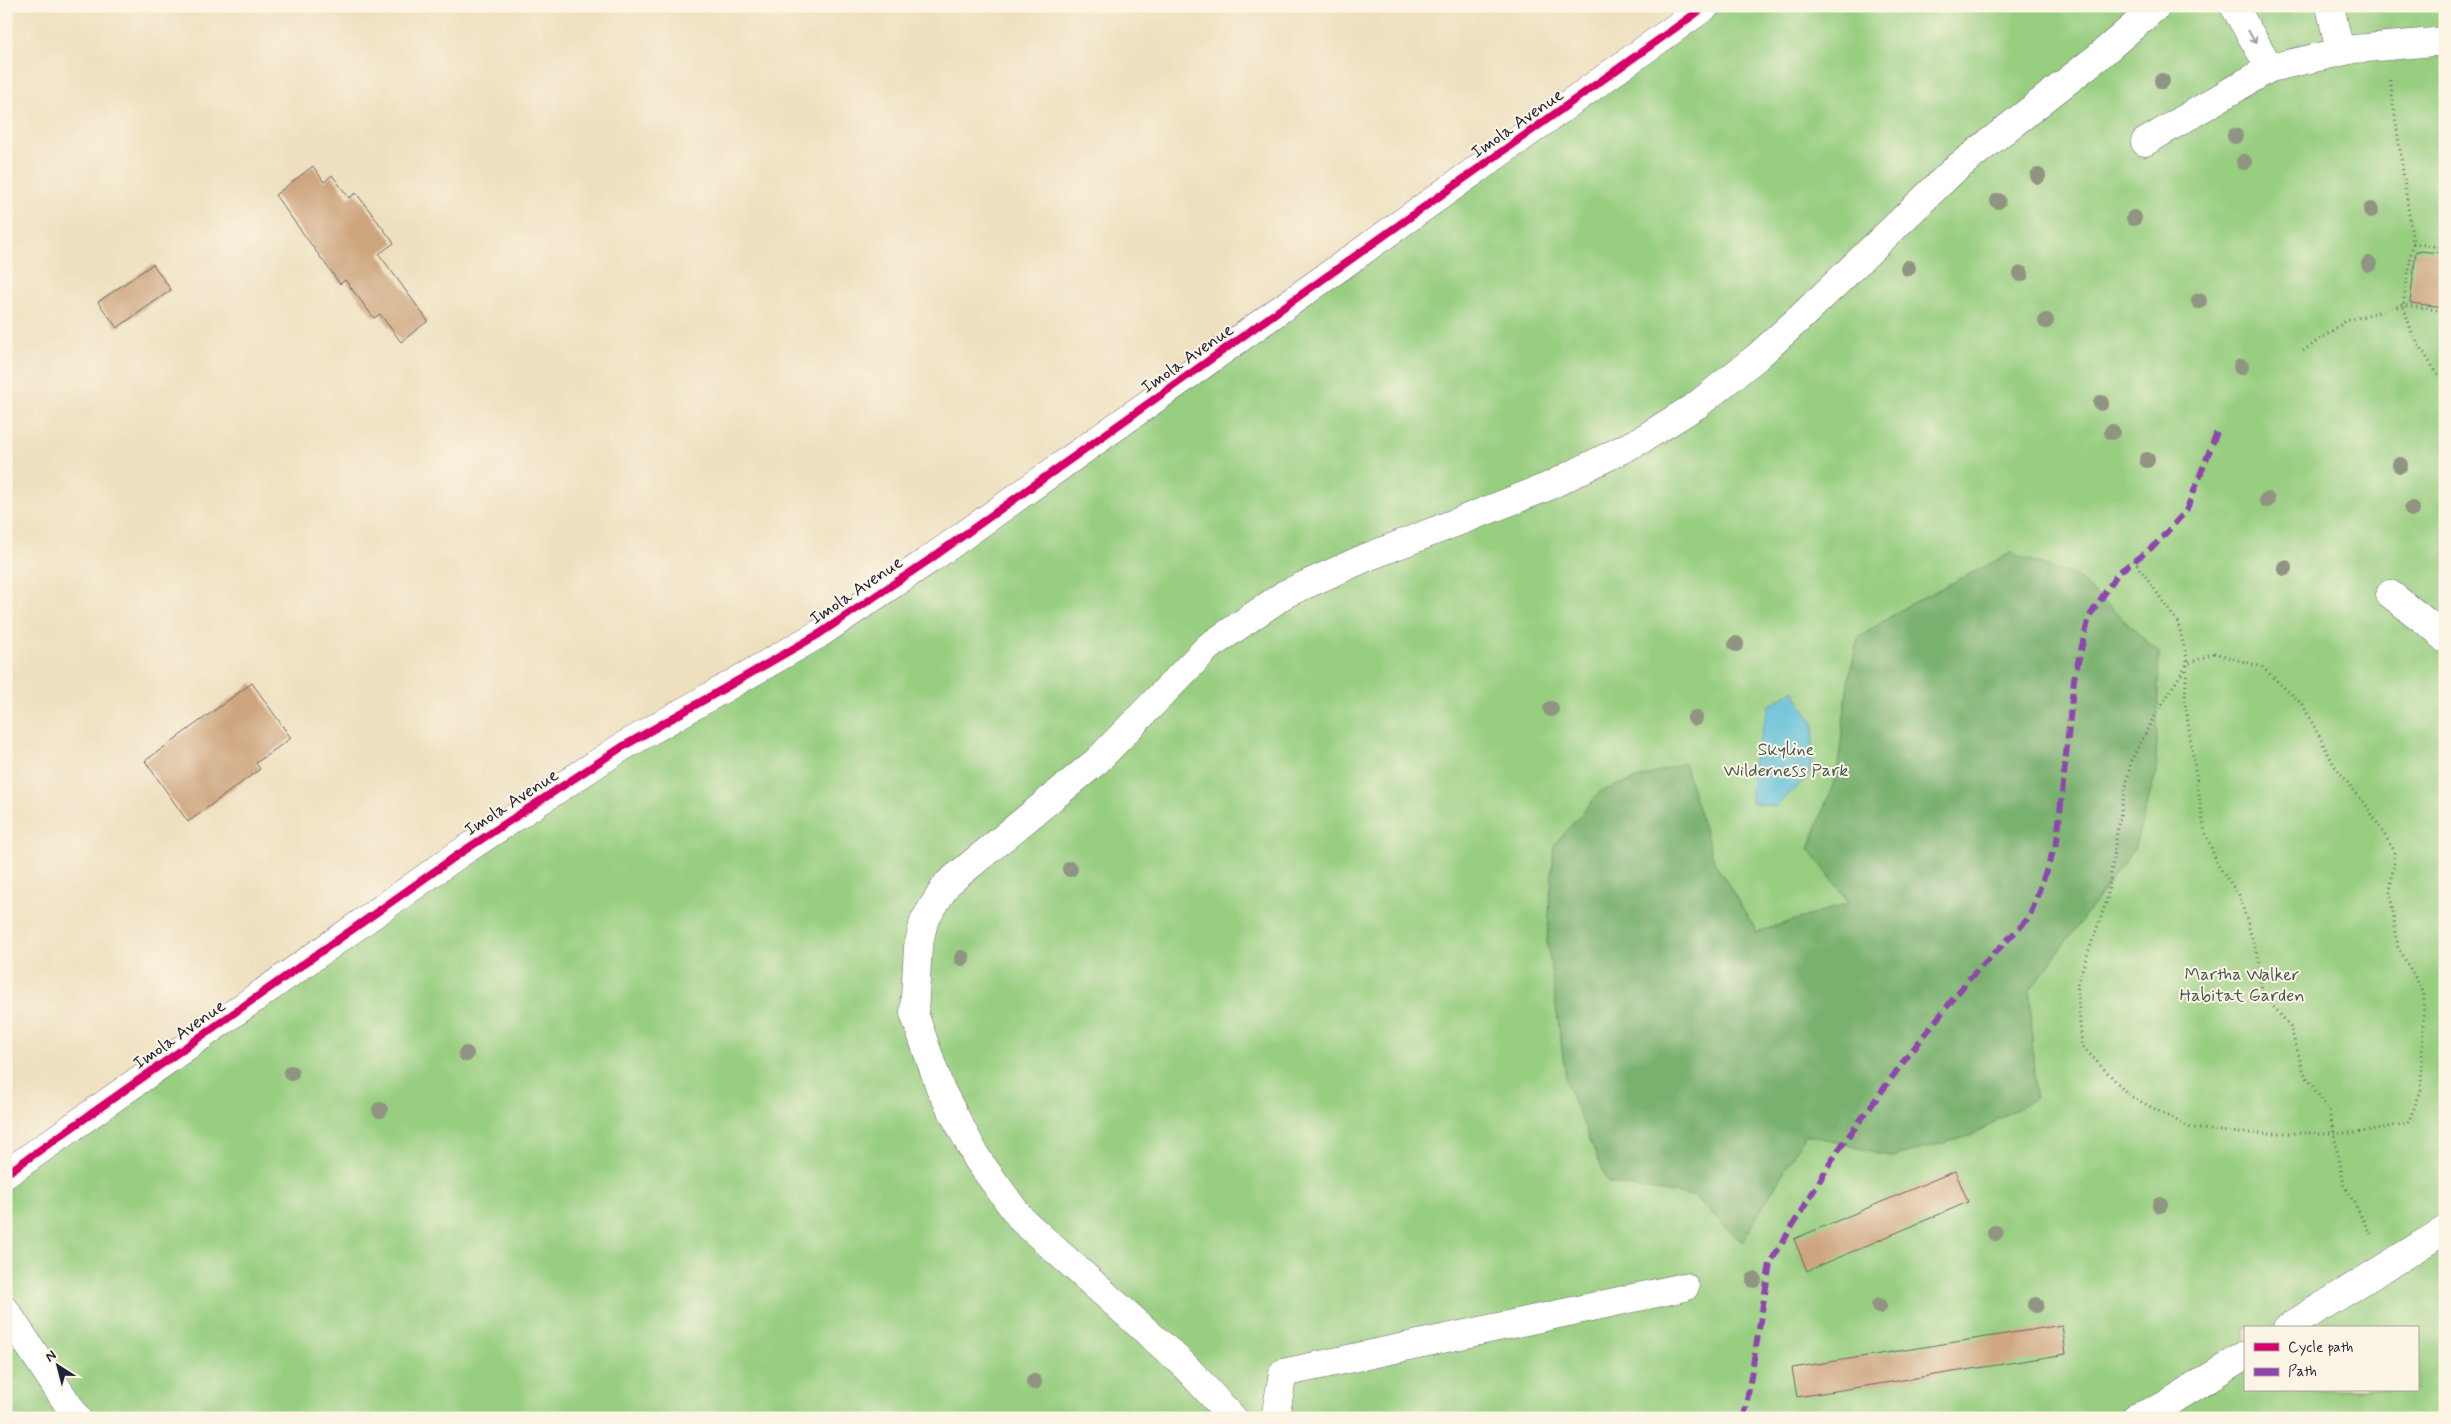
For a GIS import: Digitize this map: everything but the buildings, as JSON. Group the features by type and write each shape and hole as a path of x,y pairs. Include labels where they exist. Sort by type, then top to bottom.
{"street":[{"name":"Imola Avenue","path":"6,1174 459,854 622,747 819,634 929,560 1706,6"},
{"path":"1233,1418 1184,1365 1022,1220 978,1160 940,1088 914,1013 918,947 924,921 946,884 1097,761 1208,647 1284,594 1365,558 1546,487 1641,440 1697,405 1802,316 1954,170 2098,57 2157,6"},
{"path":"2234,6 2270,68"},
{"path":"2330,6 2340,51"},
{"path":"2145,142 2270,68 2340,51 2385,45 2445,41"},
{"path":"2390,594 2445,638"},
{"path":"2290,1326 2387,1264 2445,1230"},
{"path":"1275,1418 1283,1373 1685,1287"},
{"path":"6,1311 76,1418"},
{"path":"2135,1418 2162,1407 2244,1355"}],"path":[{"path":"2385,45 2413,243 2403,305 2412,333 2436,372 2445,379"},
{"path":"2413,243 2445,248"},
{"path":"2303,351 2346,321 2403,305 2445,311"},
{"path":"2134,560 2178,622 2187,664 2185,703 2204,828 2217,864 2239,895 2260,964 2262,993 2290,1026 2304,1073 2329,1111 2344,1184 2387,1264"},
{"path":"2214,653 2262,667 2303,705 2334,765 2368,808 2395,852 2390,892 2398,947 2424,993 2421,1091 2408,1123 2356,1133 2240,1133 2190,1128 2130,1096 2082,1046 2077,984 2107,900 2118,826 2131,761 2152,721 2187,664 2214,653"}],"green space":[{"name":"Skyline Wilderness Park","path":"1706,6 2445,6 2445,1418 6,1418 6,1174 459,854 819,634"},
{"path":"2011,553 2077,577 2159,653 2156,773 2134,849 2030,990 2035,1098 1970,1136 1892,1157 1806,1134 1742,1242 1693,1196 1608,1183 1567,1085 1547,941 1554,845 1601,791 1684,763 1714,861 1757,932 1849,903 1809,848 1837,774 1848,682 1858,638 1908,605"}],"water":[{"path":"1793,690 1814,726 1810,774 1775,807 1751,802 1752,768 1769,706"}],"marked path":[{"path":"1744,1418 1770,1263 1837,1152 1907,1057 1969,979 2029,918 2057,841 2074,679 2089,617 2118,573 2155,545 2186,511 2217,432"}],"cycle path":[{"path":"6,1174 459,854 622,747 819,634 929,560 1706,6"}],"park label":[{"name":"Martha Walker Habitat Garden","path":"2242,984"}]}
